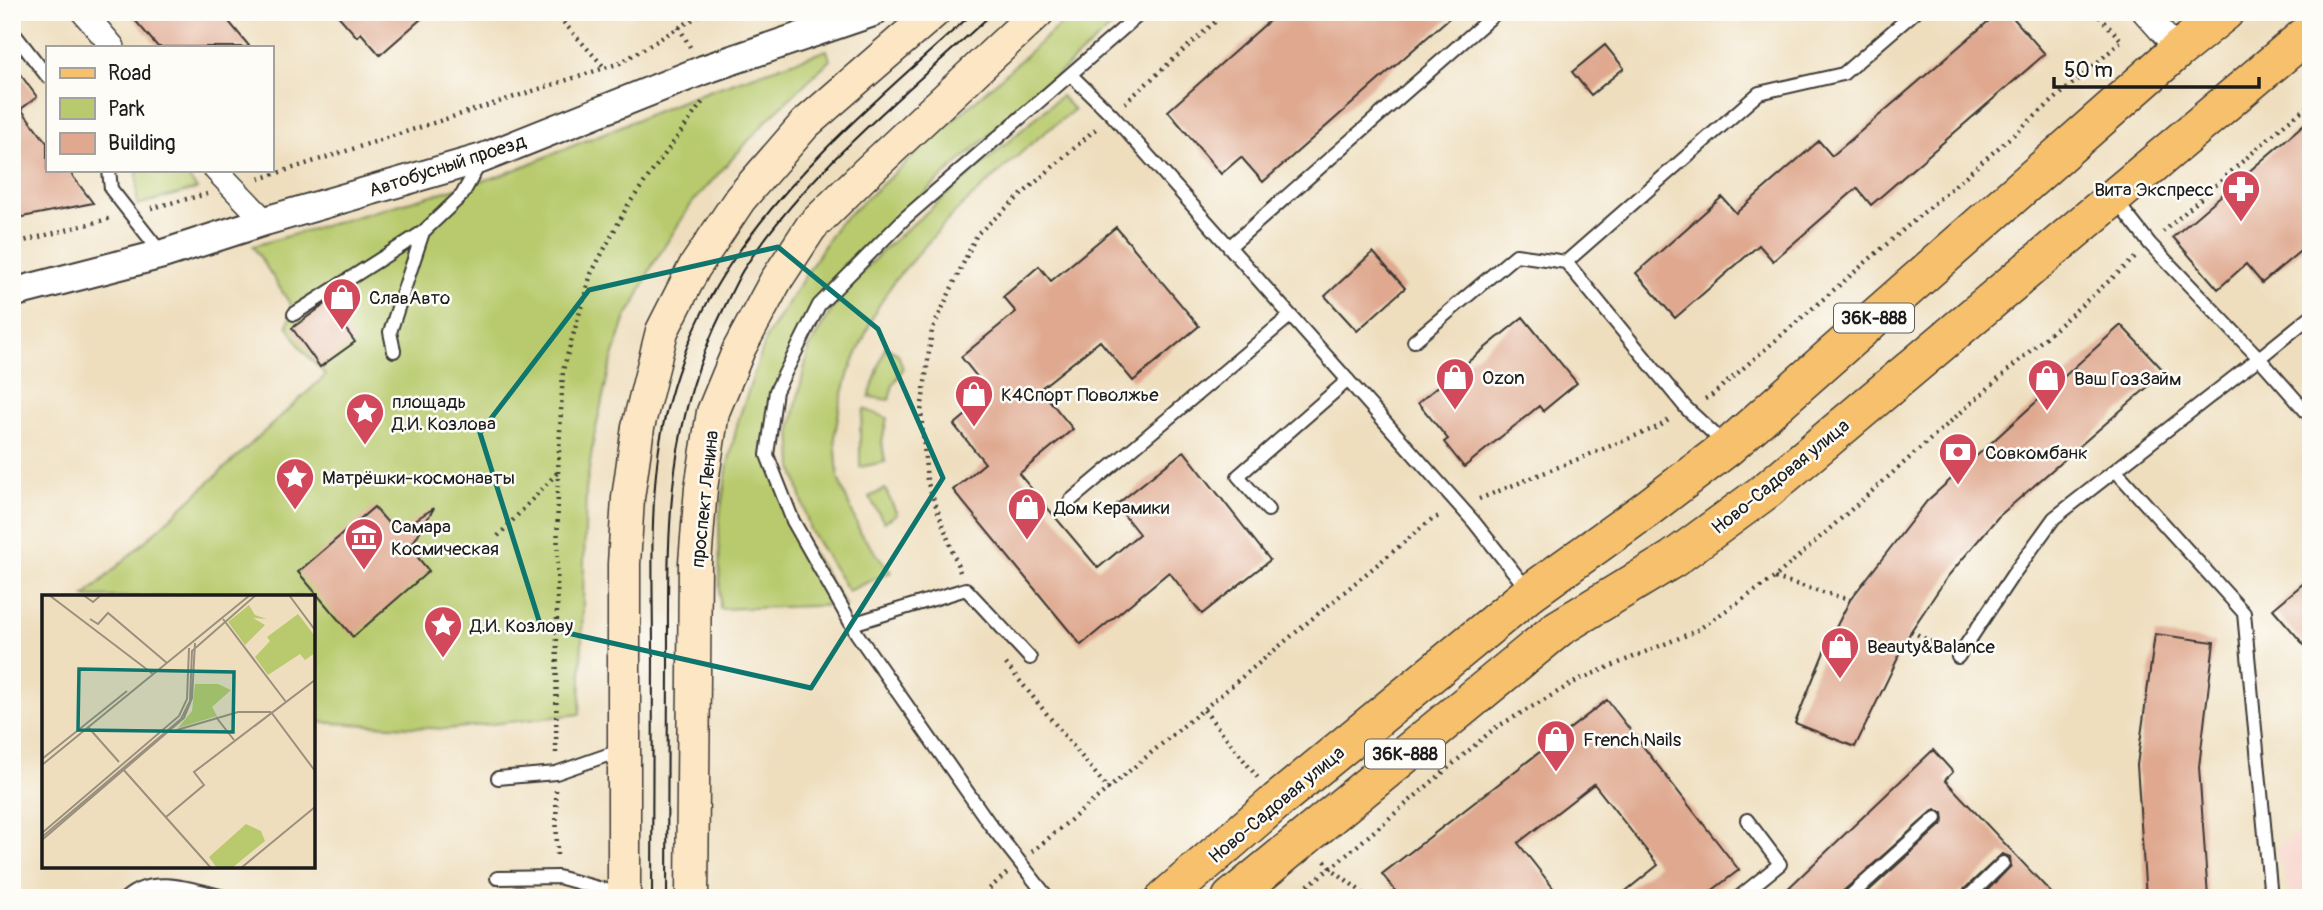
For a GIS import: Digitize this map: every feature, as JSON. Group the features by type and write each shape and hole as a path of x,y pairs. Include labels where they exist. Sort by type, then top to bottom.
{"main road":[{"path":"624,897 624,564 628,498 638,427 662,331 694,268 748,190 805,124 934,12"},
{"name":"проспект Ленина","path":"692,898 695,563 701,488 713,412 738,349 775,282 811,228 1038,12"},
{"name":"Ново-Садовая улица","path":"1165,898 1277,802 1544,583 1728,447 2178,50 2225,12"},
{"name":"Ново-Садовая улица","path":"1252,892 1559,628 1673,559 1767,490 2311,32"},
{"path":"1644,511 1654,539 1673,559"},
{"path":"1221,851 1252,892"}],"street":[{"path":"83,12 112,46"},
{"name":"Автобусный проезд","path":"12,293 163,254 265,221 483,158 703,70 873,12"},
{"path":"2144,12 2178,50"},
{"path":"218,172 265,221"}],"lane":[{"path":"1048,898 989,823 852,624 793,521 768,455 776,391 819,305 905,218 1142,12"},
{"path":"1229,247 1497,12"},
{"path":"1566,262 1759,93 1843,74 1914,12"},
{"path":"12,32 46,75"},
{"path":"1071,75 1111,115 1461,506 1544,583"},
{"path":"293,314 424,232 462,195 483,158"},
{"path":"109,172 111,189 163,254"},
{"path":"2114,198 2150,244 2311,416"},
{"path":"394,351 390,332 424,232"},
{"path":"1414,341 1517,255 1566,262 1686,408 1728,447"},
{"path":"1070,501 1290,316"},
{"path":"1958,657 2054,519 2311,316"},
{"path":"1268,510 1238,476 1348,380"},
{"path":"2116,471 2244,613 2271,898"},
{"path":"852,624 966,589 1030,658"},
{"path":"498,778 556,774 626,748"},
{"path":"1848,898 1937,818"},
{"path":"1738,898 1780,864 1747,820"},
{"path":"1967,898 2004,863"},
{"path":"497,877 558,877 624,897"},
{"path":"126,898 135,890 160,883 229,898"}],"path":[{"path":"554,12 605,68"},
{"path":"12,244 231,188 620,63 705,12"},
{"path":"966,589 927,481 921,412 932,330 977,234 1226,12"},
{"path":"979,898 1432,519 1660,426 1686,408 1711,396 2122,41 2095,12"},
{"path":"558,877 558,472 563,370 591,274 628,205 707,97 703,70"},
{"path":"1291,898 1331,868 1495,728 1580,680 1696,631 1774,578 2287,122 2311,104"},
{"path":"498,536 558,472"},
{"path":"1774,578 1850,600"},
{"path":"1911,631 1958,657"},
{"path":"1017,678 1109,790"},
{"path":"1331,868 1369,898"}],"highlighted area":[{"path":"778,247 878,329 943,478 811,688 541,627 480,433 589,290"}],"shaded area":[{"path":"2311,819 2311,898 2293,898 2276,850"}],"green space":[{"path":"1074,12 1128,12 850,259 804,330 772,414 775,468 790,518 845,605 720,609 719,521 728,464 738,421 767,336 838,224"},
{"path":"827,50 830,60 769,118 692,203 652,266 626,317 609,370 594,437 586,490 580,714 448,729 315,722 315,595 86,595 326,375 302,350 287,325 294,310 253,246 502,175 694,96"},
{"path":"1061,96 1074,110 1033,142 953,214 894,281 875,312 849,372 835,435 838,478 861,534 891,572 848,591 810,530 793,467 791,428 809,348 840,296 884,249"},
{"path":"137,172 184,172 197,189 137,205"},
{"path":"885,347 898,354 903,369 893,385 889,400 869,397"},
{"path":"864,409 887,418 882,442 885,462 860,467 860,431"},
{"path":"885,489 897,514 884,522 869,497"}],"building":[{"path":"128,12 221,12 249,46 157,46"},
{"path":"335,12 429,12 380,55 361,33 357,37"},
{"path":"1279,12 1456,12 1263,182 1241,157 1221,174 1168,111"},
{"path":"1999,12 2008,12 2045,54 1871,205 1857,188 1773,261 1759,245 1675,318 1636,273 1722,197 1736,213 1819,141 1832,156"},
{"path":"1605,45 1624,68 1591,95 1572,72"},
{"path":"12,63 37,97 21,109 46,142 46,172 70,172 93,203 12,219"},
{"path":"2311,118 2311,242 2262,283 2246,264 2218,289 2173,237"},
{"path":"1116,227 1199,326 1133,381 1100,341 1040,389 1073,429 1019,474 1098,568 1139,534 1116,505 1184,451 1270,560 1202,614 1169,572 1081,645 953,490 985,463 954,425 991,394 961,357 1016,312 1003,297 1039,266 1051,281"},
{"path":"1373,252 1405,288 1357,331 1325,296"},
{"path":"327,303 355,342 320,367 292,328"},
{"path":"1523,317 1577,383 1543,411 1539,406 1464,467 1444,442 1448,439 1418,403 1446,380 1439,372 1456,358 1463,366"},
{"path":"2121,325 2165,372 1998,517 1948,576 1911,631 1855,747 1795,723 1826,647 1850,600 1927,501"},
{"name":"Самара Космическая","path":"374,507 396,532 434,508 410,548 429,571 353,637 298,572"},
{"path":"2311,577 2311,653 2273,609"},
{"path":"2155,634 2214,642 2199,767 2208,898 2146,898 2137,765"},
{"path":"1607,700 1739,870 1702,898 1617,898 1658,865 1594,784 1518,843 1561,898 1401,898 1382,874"},
{"path":"1933,750 1953,772 1945,780 2056,898 1980,898 2011,866 2010,857 2002,854 1961,892 1958,898 1861,898 1942,824 1943,813 1935,809 1842,892 1839,898 1778,898"}],"tram line":[{"path":"652,898 653,511 657,464 666,413 682,361 703,311 729,266 782,196 875,101 974,12"},
{"path":"667,898 670,526 680,439 704,352 743,270 798,198 861,133 994,12"}],"place":[{"name":"Вита Экспресс","path":"2241,223"},
{"name":"СлавАвто","path":"342,331"},
{"name":"Ozon","path":"1455,411"},
{"name":"Ваш ГозЗайм","path":"2047,412"},
{"name":"К4Спорт Поволжье","path":"974,428"},
{"name":"площадь Д.И. Козлова","path":"365,446"},
{"name":"Совкомбанк","path":"1958,486"},
{"name":"Матрёшки-космонавты","path":"295,511"},
{"name":"Дом Керамики","path":"1027,541"},
{"name":"Самара Космическая","path":"364,571"},
{"name":"Д.И. Козлову","path":"443,659"},
{"name":"Beauty&Balance","path":"1840,680"},
{"name":"French Nails","path":"1556,773"}]}
